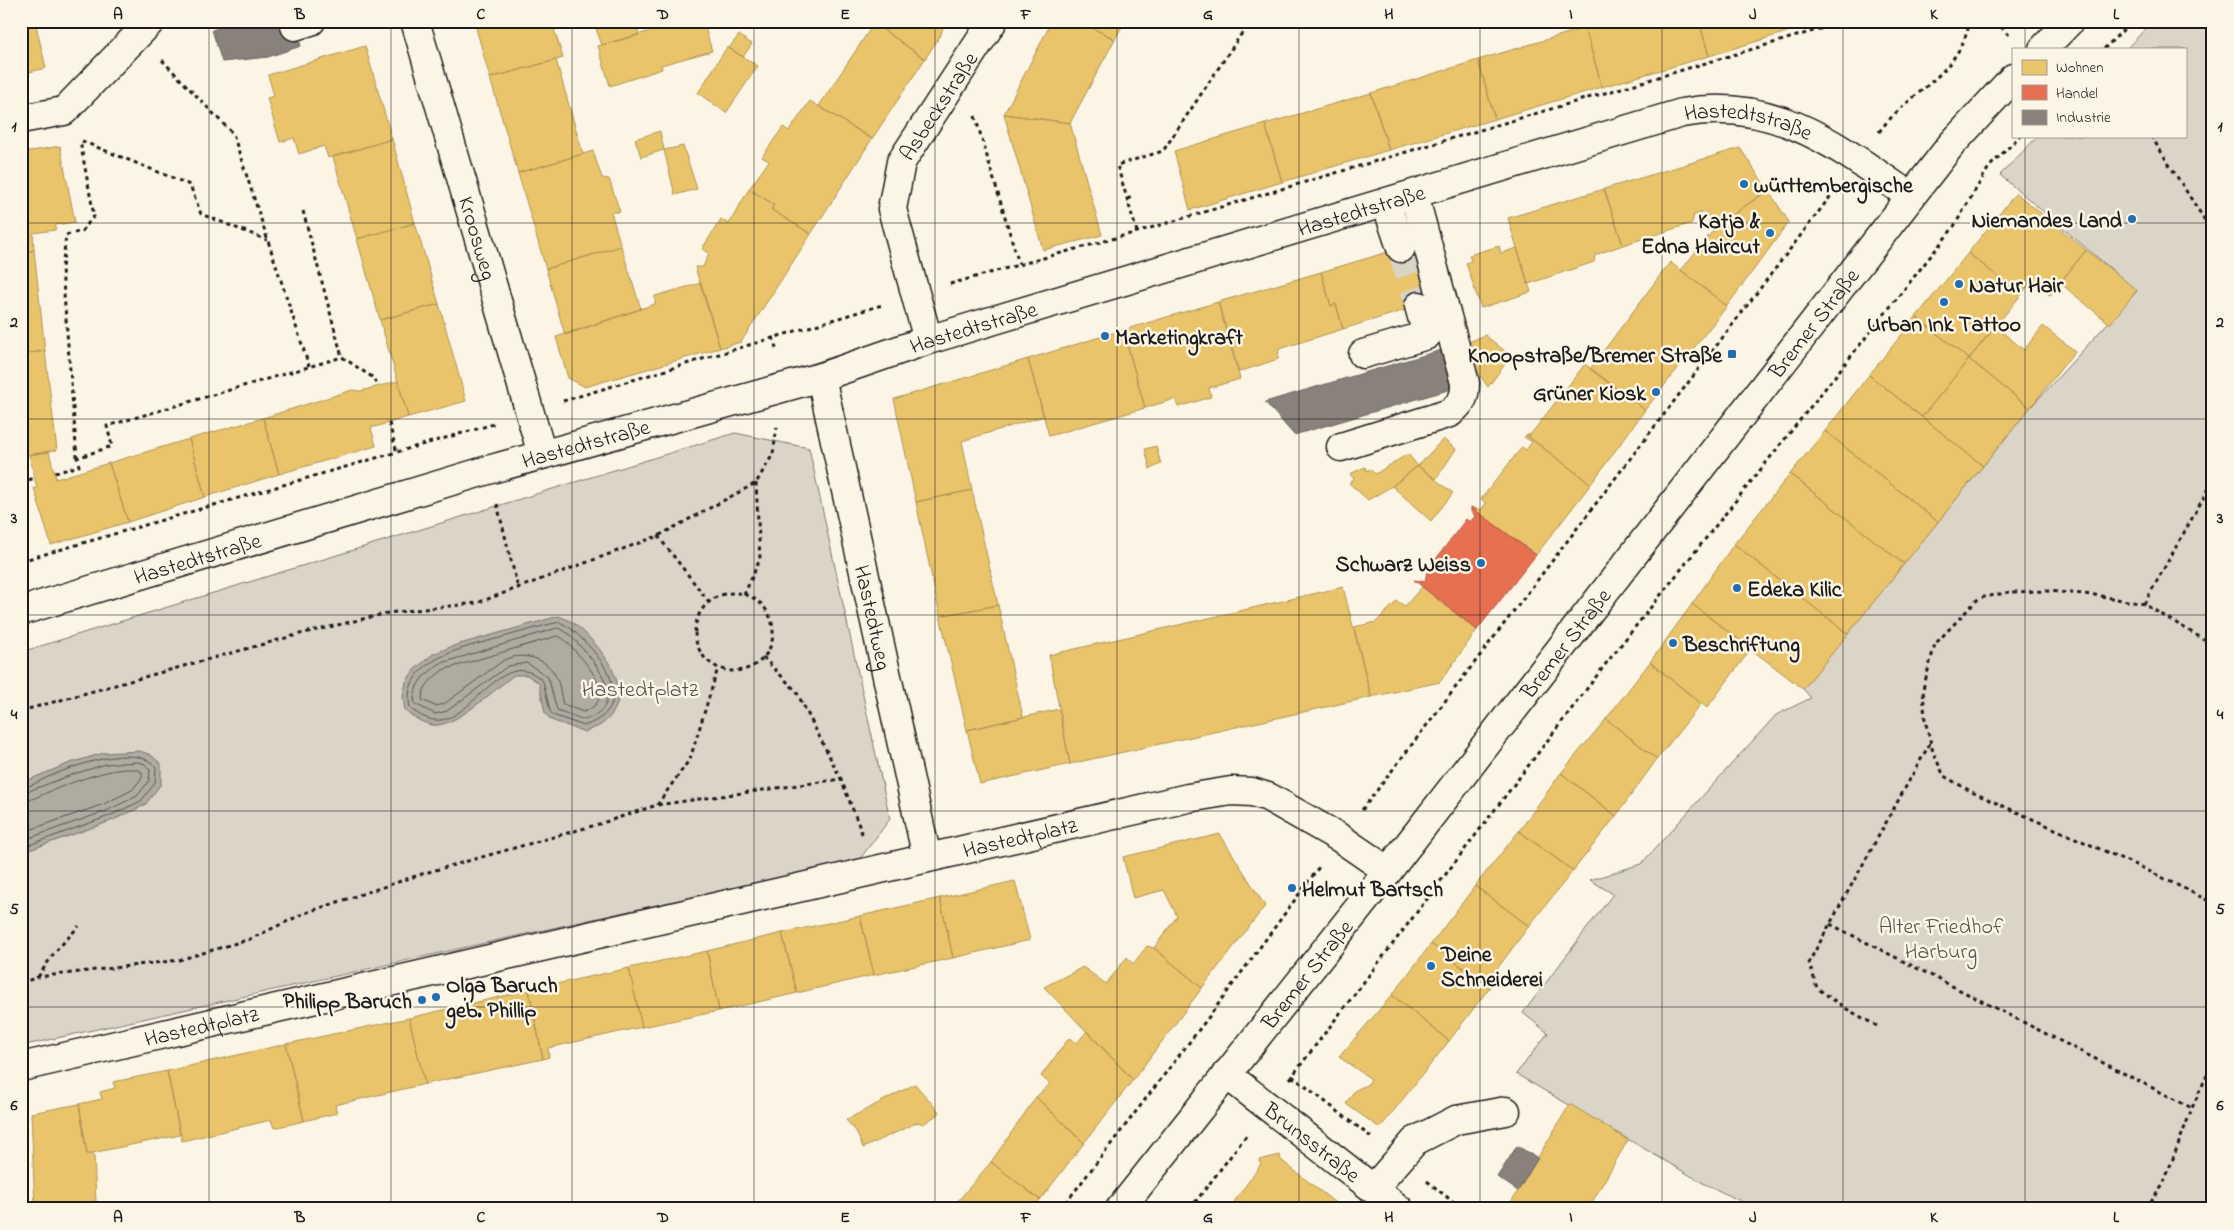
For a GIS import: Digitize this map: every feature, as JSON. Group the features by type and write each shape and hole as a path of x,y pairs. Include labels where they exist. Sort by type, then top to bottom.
{"street":[{"path":"21,120 64,111 151,21"},
{"name":"Kroosweg","path":"415,21 542,454"},
{"name":"Asbeckstraße","path":"928,340 892,209 901,162 993,21"},
{"path":"2044,48 2070,21"},
{"name":"Bremer Straße","path":"1120,1209 1388,870 1950,145 2012,79"},
{"name":"Hastedtstraße","path":"21,612 542,454 820,377 928,340 1414,195 1682,112 1702,109 1739,109 1779,118 1800,127 1858,160 1911,197"},
{"path":"1341,447 1429,421 1450,412 1460,404 1465,396 1465,383 1414,195"},
{"path":"1386,203 1401,248"},
{"path":"1363,354 1427,335 1419,306"},
{"name":"Hastedtweg","path":"820,377 927,858"},
{"name":"Hastedtplatz","path":"21,1067 1188,798 1231,791 1252,792 1268,797 1340,838 1388,870"},
{"name":"Brunsstraße","path":"1226,1074 1399,1209"},
{"path":"1373,1189 1414,1141 1456,1120 1506,1111"}],"path":[{"path":"1137,232 1117,165 1164,151 1250,21"},
{"path":"1827,27 1836,21"},
{"path":"942,286 1137,232 1827,27 1855,21"},
{"path":"1879,132 1889,119 1928,87 1953,59 1967,37 1970,21"},
{"path":"2105,48 2132,21"},
{"path":"168,66 233,134 309,366"},
{"path":"961,70 1019,264"},
{"path":"1190,1209 1608,661 1948,235 1989,167 2018,138"},
{"path":"2152,138 2213,233"},
{"path":"55,473 79,466 62,269 66,235 82,231 94,216 80,139 190,185 201,214 268,240"},
{"path":"1061,1209 1211,1014 1340,838 1858,160"},
{"path":"1127,199 1133,197"},
{"path":"303,211 342,357 375,379 377,386"},
{"path":"555,404 888,303"},
{"path":"78,458 112,446 107,426 342,357"},
{"path":"21,562 498,422"},
{"path":"389,423 397,453"},
{"path":"21,711 300,634 388,613 477,603 658,536 756,483 773,454 778,425"},
{"path":"21,482 35,478"},
{"path":"2144,604 2213,481"},
{"path":"744,595 760,559 756,483"},
{"path":"497,503 518,588"},
{"path":"658,536 709,602"},
{"path":"2213,645 2144,604 2096,595 2047,591 2010,592 1979,598 1935,644 1923,689 1925,720 1931,743 1944,776 1974,793 2147,870 2213,902"},
{"path":"731,593 744,595 756,600 765,609 771,621 773,634 770,646 754,666 730,671 718,668 707,660 700,650 695,637 696,624 709,602 719,596 731,593"},
{"path":"763,657 796,691 841,780 877,871"},
{"path":"657,805 690,759 718,668"},
{"path":"1877,1026 1845,1008 1817,988 1808,962 1931,743"},
{"path":"21,983 38,978 179,960 250,939 305,913 424,873 596,825 657,805 841,780"},
{"path":"1830,924 2192,1108"},
{"path":"38,978 54,953 79,926"},
{"path":"2146,1209 2163,1185 2192,1108 2213,1062"}],"green space":[{"name":"Alter Friedhof Harburg","path":"2153,21 2213,21 2213,1209 1757,1209 1703,1183 1516,1074 1548,1033 1523,1013 1613,894 1590,880 1641,864 1776,715 1811,698 1803,689 2030,408 2137,291 2000,175 2036,138 2186,138 2186,48 2127,48"},
{"name":"Hastedtplatz","path":"735,433 809,448 890,819 859,860 21,1046 21,652"}],"water":[{"path":"559,616 570,621 586,634 606,658 613,672 618,686 618,699 613,712 602,724 585,732 551,720 545,713 539,683 527,675 514,675 463,714 441,725 425,723 405,711 403,696 406,682 414,670 433,654 453,646"},
{"path":"140,751 151,755 161,764 161,784 145,805 111,821 21,853 21,783 70,763 104,753"}],"building: Wohnen":[{"path":"21,21 35,21 46,68 21,74"},
{"path":"474,21 560,21 562,28 554,29 563,58 490,78"},
{"path":"620,21 635,21 639,35 602,45 596,29"},
{"path":"686,21 703,21 712,51 661,65 662,69 610,86 598,46"},
{"path":"875,21 945,21 941,34 925,59 874,23"},
{"path":"1052,21 1078,21 1115,39 1070,123 1004,114"},
{"path":"1078,21 1125,21 1115,39"},
{"path":"1607,21 1699,21 1709,56 1602,87 1585,28"},
{"path":"1699,21 1813,21 1813,24 1709,56"},
{"path":"874,23 925,59 872,139 819,106"},
{"path":"1585,28 1602,87 1495,119 1478,60"},
{"path":"739,35 752,44 743,57 729,48"},
{"path":"365,46 392,139 328,158 324,146 299,154 294,138 280,142 267,98 274,96 268,75"},
{"path":"727,47 758,66 726,113 698,93"},
{"path":"556,60 583,154 518,173 490,78"},
{"path":"1478,60 1495,119 1389,150 1371,93"},
{"path":"1371,93 1389,150 1282,182 1265,124"},
{"path":"810,101 872,139 811,234 772,210 773,204 749,189 769,161 762,157 783,127 789,131"},
{"path":"1004,114 1070,123 1102,235 1043,250"},
{"path":"1265,124 1282,182 1190,210 1174,151"},
{"path":"660,131 664,150 641,157 635,139"},
{"path":"392,139 415,223 357,239 333,157"},
{"path":"60,146 75,222 56,225 55,230 33,233 34,250 21,253 21,153"},
{"path":"683,146 697,189 675,195 664,150"},
{"path":"1740,148 1768,190 1717,226 1705,212 1694,215 1692,223 1623,245 1604,189"},
{"path":"593,151 602,178 609,179 620,212 611,212 621,246 546,269 518,173"},
{"path":"749,189 773,204 772,210 811,234 741,342 720,348 695,267 703,267 709,253 702,249 721,219 729,224"},
{"path":"1604,189 1623,245 1595,255 1594,262 1528,284 1508,218"},
{"path":"1768,190 1789,222 1727,306 1681,270 1717,226"},
{"path":"2016,193 2086,250 2050,295 2031,281 2021,295 1968,253"},
{"path":"415,223 439,304 380,320 357,239"},
{"path":"1415,244 1432,302 1343,329 1336,304 1331,306 1321,272"},
{"path":"621,246 641,309 565,335 546,269"},
{"path":"1499,246 1501,253 1517,248 1531,292 1481,308 1466,263 1471,261 1469,255"},
{"path":"34,250 45,351 21,354 21,253"},
{"path":"2086,250 2137,290 2110,324 2060,283"},
{"path":"1968,253 2021,295 1969,359 1916,317"},
{"path":"1670,262 1727,306 1645,410 1590,369"},
{"path":"1321,272 1331,306 1336,304 1343,329 1279,349 1278,359 1239,372 1218,302"},
{"path":"701,283 720,348 585,387 568,378 556,337 655,304 655,296"},
{"path":"1218,302 1240,379 1209,388 1211,397 1178,407 1175,399 1145,408 1123,330"},
{"path":"439,304 466,401 408,417 380,320"},
{"path":"1916,317 1969,359 1922,417 1869,375"},
{"path":"1995,326 2024,350 2043,326 2075,351 2030,408 1969,359"},
{"path":"1123,330 1145,408 1049,436 1028,359"},
{"path":"1485,335 1511,356 1488,387 1476,370 1467,343"},
{"path":"45,351 57,450 21,456 21,354"},
{"path":"1028,359 1044,416 962,441 972,490 916,502 894,399"},
{"path":"1969,359 2030,408 1983,466 1922,417"},
{"path":"1585,364 1645,410 1591,484 1526,435 1531,434"},
{"path":"1869,375 1983,466 1938,522 1825,431"},
{"path":"398,381 408,417 371,428 376,446 279,474 263,418 352,390 361,391"},
{"path":"263,418 279,474 205,497 189,439"},
{"path":"1825,431 1938,522 1904,564 1790,474"},
{"path":"1526,435 1591,484 1536,555 1471,507 1481,510 1486,503 1481,499 1522,447 1526,450 1532,442 1524,437"},
{"path":"189,439 205,497 128,522 109,463"},
{"path":"1443,439 1456,449 1436,479 1418,466"},
{"path":"1156,446 1161,464 1150,469 1145,449"},
{"path":"49,452 56,479 109,463 128,522 51,545 34,488 37,488 29,455"},
{"path":"1408,454 1418,466 1392,486 1368,500 1349,483 1354,479 1350,474 1365,467 1367,471 1370,469 1375,474"},
{"path":"1418,466 1453,493 1431,521 1392,486"},
{"path":"1790,474 1904,564 1848,634 1734,544"},
{"path":"972,490 998,605 940,616 916,502"},
{"path":"1734,544 1848,634 1803,689 1692,604"},
{"path":"1343,587 1371,697 1070,764 1049,655"},
{"path":"1422,587 1477,630 1440,682 1371,697 1354,627 1376,622 1397,601 1405,606"},
{"path":"1692,604 1751,649 1707,708 1650,662"},
{"path":"998,605 1023,717 967,730 940,616"},
{"path":"1650,662 1701,704 1657,759 1606,719"},
{"path":"1059,709 1070,764 980,784 967,730"},
{"path":"1606,719 1657,759 1616,816 1561,773"},
{"path":"1561,773 1616,816 1573,871 1519,831"},
{"path":"1519,831 1573,871 1529,926 1475,886"},
{"path":"1220,834 1265,906 1202,988 1154,948 1177,916 1164,890 1133,898 1123,857"},
{"path":"1015,881 1030,940 953,958 940,898"},
{"path":"1475,886 1529,926 1485,985 1431,944"},
{"path":"940,898 953,958 874,975 860,916"},
{"path":"860,916 874,975 797,993 782,933"},
{"path":"782,933 797,993 719,1011 707,951"},
{"path":"1431,944 1490,987 1449,1041 1392,995"},
{"path":"1147,946 1154,948 1202,988 1133,1080 1044,987 1083,967 1106,984 1127,957 1133,964"},
{"path":"707,951 719,1011 642,1027 629,968"},
{"path":"629,968 642,1027 548,1048 549,1057 543,1059 529,990"},
{"path":"529,990 543,1059 425,1084 409,1018"},
{"path":"1392,995 1449,1041 1380,1128 1346,1104 1354,1091 1368,1084 1371,1079 1339,1057"},
{"path":"409,1018 425,1084 335,1105 337,1113 304,1121 286,1044"},
{"path":"1087,1031 1133,1080 1084,1143 1036,1097 1050,1084 1041,1076 1069,1038 1077,1043"},
{"path":"286,1044 304,1121 274,1128 271,1120 182,1141 167,1071"},
{"path":"167,1071 180,1135 87,1154 79,1104 102,1099 100,1092 115,1088 113,1082"},
{"path":"915,1084 940,1113 923,1124 918,1122 863,1148 856,1131 846,1120"},
{"path":"1036,1097 1084,1143 1040,1200 991,1162"},
{"path":"79,1104 87,1154 94,1154 96,1202 35,1208 31,1113"},
{"path":"1570,1104 1628,1140 1588,1209 1507,1209"},
{"path":"1280,1155 1281,1160 1343,1209 1229,1209 1261,1164 1259,1160"},
{"path":"991,1162 1040,1200 1033,1209 951,1209"},
{"path":"96,1202 97,1209 35,1209 35,1208"}],"building: Handel":[{"name":"Schwarz Weiss","path":"1471,507 1536,555 1477,630 1414,580 1425,582 1427,571 1466,519 1470,522 1475,516 1471,512"}],"building: Industrie":[{"path":"239,21 294,21 301,46 268,57 222,62 212,30"},
{"path":"1445,349 1455,388 1294,435 1265,402"},
{"path":"1517,1146 1538,1158 1518,1191 1497,1177"}],"tunnel":[{"path":"1401,248 1419,306"}],"place":[{"name":"württembergische","path":"1744,184"},
{"name":"Niemandes Land","path":"2132,219"},
{"name":"Katja & Edna Haircut","path":"1770,233"},
{"name":"Natur Hair","path":"1959,284"},
{"name":"Urban Ink Tattoo","path":"1944,302"},
{"name":"Marketingkraft","path":"1105,336"},
{"name":"Knoopstraße/Bremer Straße","path":"1732,354"},
{"name":"Grüner Kiosk","path":"1656,392"},
{"name":"Schwarz Weiss","path":"1481,563"},
{"name":"Edeka Kilic","path":"1737,588"},
{"name":"Beschriftung","path":"1673,643"},
{"name":"Helmut Bartsch","path":"1292,888"},
{"name":"Deine Schneiderei","path":"1431,966"},
{"name":"Olga Baruch geb. Phillip","path":"436,997"},
{"name":"Philipp Baruch","path":"422,1000"}]}
